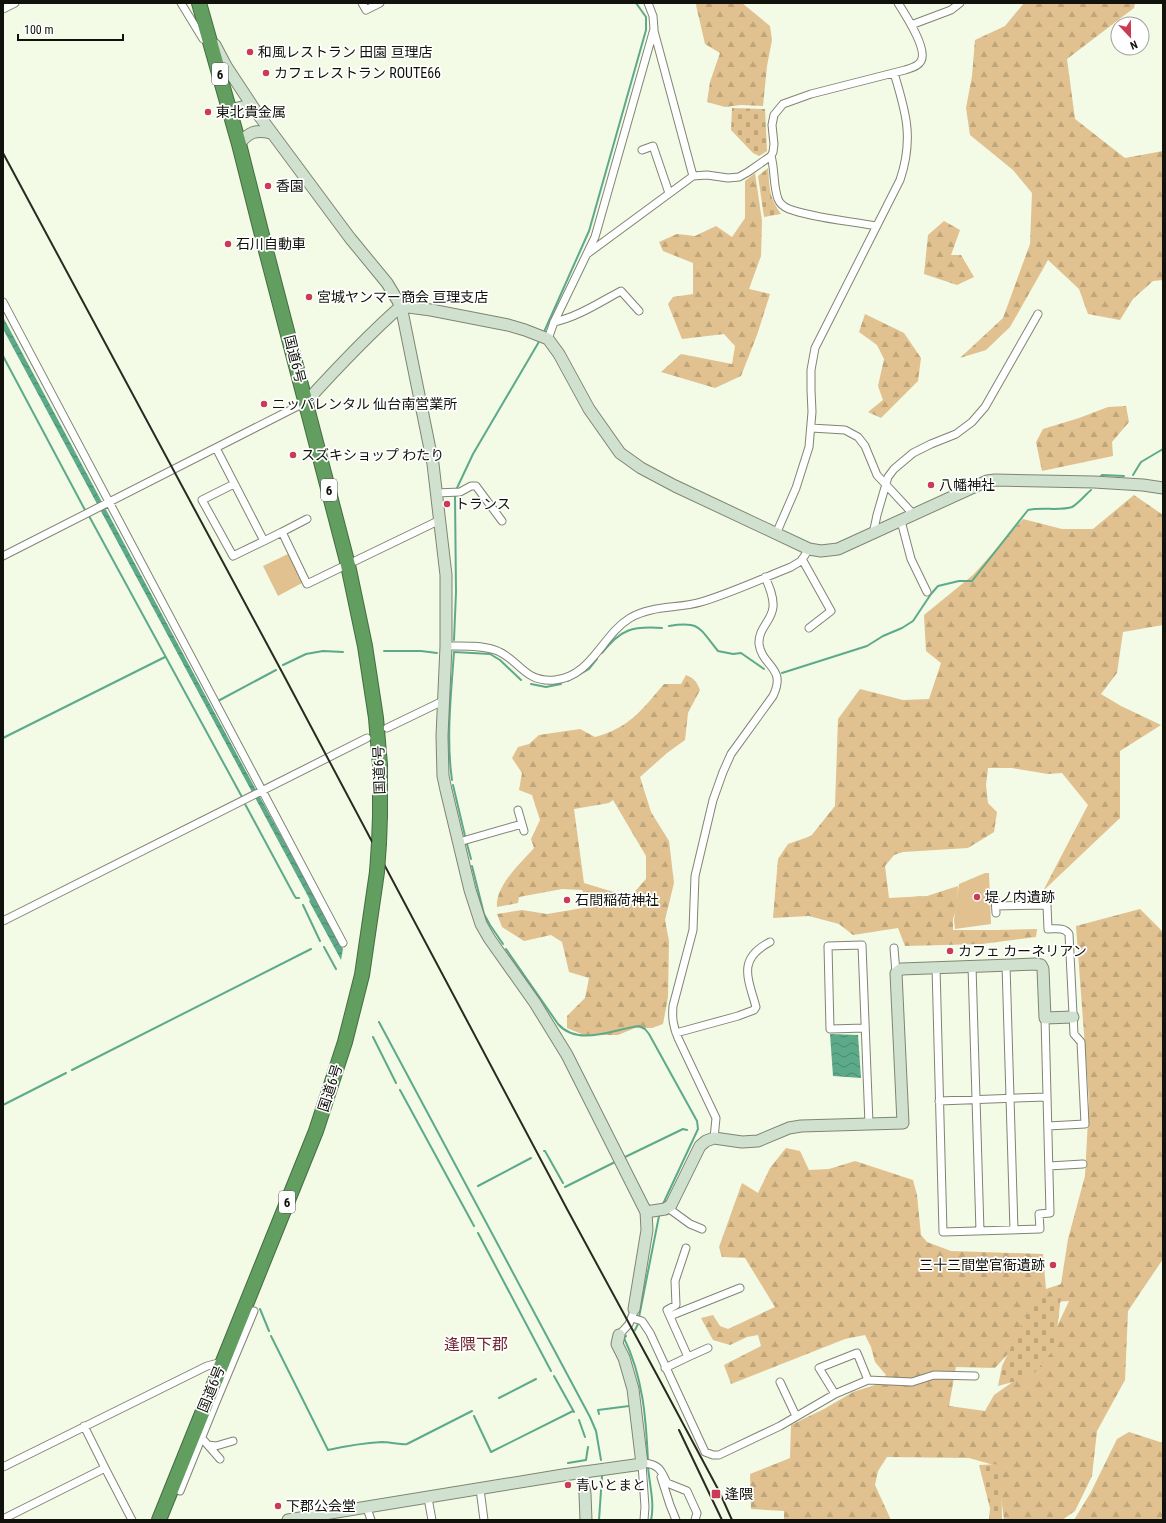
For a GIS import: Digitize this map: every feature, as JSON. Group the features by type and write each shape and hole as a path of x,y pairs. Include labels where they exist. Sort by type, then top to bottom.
{"highway":[{"name":"国道6号","path":"159,1520 199,1434 222,1362 316,1131 334,1076 362,975 377,872 380,816 380,765 376,718 365,646 348,565 239,144 200,3"}],"street":[{"path":"3,9 15,3"},
{"path":"181,3 200,31 218,69"},
{"path":"362,3 366,10 380,3"},
{"path":"648,3 653,16 654,29 693,176"},
{"path":"588,254 693,176 707,175 728,178 739,177 771,156 774,144 772,125 774,115 783,104 811,94 912,68 921,62 921,49 911,25 898,3"},
{"path":"911,25 951,10 960,3"},
{"path":"207,26 226,66 255,110 350,238 387,283 401,306 426,426 440,520 446,575 446,646 442,736 443,776 470,890 481,924 489,938 535,1003 567,1055 646,1212 647,1230 633,1313 619,1335 617,1344 624,1358 633,1389 647,1465 644,1520"},
{"path":"548,339 554,322 595,237 654,29"},
{"path":"776,534 796,488 809,447 812,412 811,370 815,348 900,180 906,163 908,132 906,114 894,72"},
{"path":"230,110 242,107 255,110"},
{"path":"239,144 253,132 262,130 271,133"},
{"path":"642,150 653,146 669,193"},
{"path":"771,156 774,166 776,192 782,205 788,209 805,214 876,226"},
{"path":"554,322 565,320 577,315 621,291 639,311"},
{"path":"3,302 109,503 258,794 343,943"},
{"path":"401,306 431,310 508,325 548,339 559,354 589,409 620,453 641,468 675,486 810,549 821,551 838,549 987,481 1094,482 1143,485 1163,488"},
{"path":"3,556 306,402 362,342 401,306"},
{"path":"873,534 888,477 913,453 956,434 972,422 985,407 1038,314"},
{"path":"811,428 845,430 858,437 865,446 876,475 914,515"},
{"path":"216,448 264,541"},
{"path":"234,484 202,500 233,556 307,519"},
{"path":"436,493 460,492 471,486 476,486 502,521"},
{"path":"355,561 440,520"},
{"path":"901,521 911,558 927,592"},
{"path":"282,532 307,584 342,567"},
{"path":"446,646 487,648 494,650 502,653 530,676 542,680 555,680 568,677 584,667 614,631 631,618 646,611 699,603 791,567 802,559 810,549"},
{"path":"802,559 831,611 809,628"},
{"path":"714,1138 716,1118 676,1033 672,1021 674,1006 693,930 695,876 713,800 731,754 773,696 777,688 778,681 775,671 761,652 760,644 761,631 772,613 773,607 773,600 766,577"},
{"path":"387,728 443,702"},
{"path":"3,921 367,738"},
{"path":"459,842 523,828 518,810"},
{"path":"996,906 1047,905 1048,929 1062,929 1066,930 1069,934 1074,1034 1081,1042 1085,1124 1048,1126"},
{"path":"676,1033 738,1016 754,1010 756,1007 748,980 747,968 758,950 770,942"},
{"path":"865,1028 830,1029 828,946 862,945 869,1124"},
{"path":"646,1212 668,1208 671,1205 700,1146 706,1141 714,1138 753,1142 789,1128 904,1123 894,948"},
{"path":"1006,965 1014,1230"},
{"path":"896,973 901,969 936,967 1041,965 1043,969 1045,1018 1050,1213 1039,1214 1040,1229 943,1232 936,967"},
{"path":"972,966 980,1231"},
{"path":"1045,1018 1073,1017"},
{"path":"939,1101 1046,1097"},
{"path":"1049,1166 1083,1164"},
{"path":"668,1208 690,1224 702,1229"},
{"path":"686,1248 674,1281 676,1305 667,1310 688,1357"},
{"path":"670,1316 740,1288"},
{"path":"180,1491 199,1434 216,1402 254,1311"},
{"path":"633,1313 642,1321 650,1332 665,1368 705,1452 709,1454 719,1455 796,1416 835,1394 868,1380 912,1382 934,1375 975,1376"},
{"path":"665,1368 708,1348"},
{"path":"835,1394 819,1368 857,1353 868,1380"},
{"path":"3,1467 207,1366 222,1362"},
{"path":"780,1382 796,1416"},
{"path":"84,1426 132,1520"},
{"path":"199,1434 220,1458"},
{"path":"208,1445 216,1446 233,1441"},
{"path":"647,1465 655,1469 660,1474 676,1520"},
{"path":"288,1520 594,1470 647,1465 661,1470 667,1483 685,1489 689,1493 697,1513 695,1520"},
{"path":"3,1519 105,1468"},
{"path":"582,1472 586,1520"},
{"path":"673,1486 684,1485 693,1493 700,1512 698,1520"},
{"path":"480,1489 484,1520"},
{"path":"428,1498 432,1520"},
{"path":"368,1508 370,1520"}],"green space":[{"path":"697,3 742,3 770,26 772,40 767,66 763,106 741,105 725,107 707,102 710,82 720,53 705,44 696,5"},
{"path":"1024,3 1135,3 1134,8 1123,16 1110,16 1110,26 1067,59 1075,119 1125,158 1163,151 1163,280 1153,281 1133,299 1120,320 1088,314 1079,289 1048,260 1010,327 986,350 960,358 1003,318 1030,244 1032,193 1013,170 970,135 966,108 972,76 975,40 1005,26"},
{"path":"732,108 765,109 767,151 759,156 753,153 731,130"},
{"path":"768,168 772,197 781,214 764,217 758,176"},
{"path":"755,173 762,221 761,256 749,289 770,294 757,335 741,376 715,388 661,372 681,354 732,364 735,346 724,334 682,339 668,304 673,297 693,294 693,263 663,251 659,242 677,234 695,236 716,226 732,237 745,218 745,181"},
{"path":"944,221 960,230 951,255 961,255 974,277 957,285 924,274 928,235"},
{"path":"865,314 904,333 921,358 918,381 881,418 868,412 883,400 878,386 884,359 877,345 859,332"},
{"path":"1126,406 1129,422 1112,442 1113,456 1042,471 1036,442 1043,429 1108,407"},
{"path":"1134,495 1163,515 1163,625 1123,632 1117,673 1101,694 1121,706 1161,725 1120,751 1120,818 1043,891 1088,805 1062,773 1048,774 1012,768 988,768 986,785 988,803 997,812 994,832 968,848 903,852 894,855 885,866 889,898 927,896 958,886 957,907 953,919 953,930 1037,929 1036,937 982,944 905,946 898,928 853,935 839,924 809,916 773,918 778,859 788,844 811,836 835,806 838,719 860,689 903,700 929,699 941,663 926,651 924,615 973,575 1023,519 1062,529 1093,529"},
{"path":"288,554 302,583 278,596 263,566"},
{"path":"686,675 695,681 700,690 688,713 685,740 667,753 640,777 651,812 669,841 674,883 665,920 669,941 668,997 663,1024 652,1028 635,1028 618,1035 584,1035 567,1028 567,1016 585,998 589,978 569,972 562,942 551,935 524,941 502,927 497,914 522,910 547,914 589,907 582,890 562,889 519,897 518,903 497,907 497,899 504,883 534,848 531,839 540,820 532,795 519,790 522,773 512,758 518,747 529,744 539,735 580,729 595,737 617,729 634,717 664,684 681,684","holes":["613,800 646,856 646,879 630,897 584,883 574,809 609,803"]},
{"path":"985,873 989,873 991,924 955,929 954,920 959,884"},
{"path":"1140,909 1163,932 1163,1259 1128,1311 1125,1380 1097,1431 1092,1476 1075,1511 1062,1520 1004,1520 997,1466 969,1458 887,1457 878,1471 875,1485 891,1520 784,1520 784,1511 751,1509 750,1474 790,1458 791,1425 824,1409 853,1392 878,1384 886,1375 875,1362 871,1347 865,1335 845,1339 731,1384 724,1365 761,1346 758,1335 747,1337 730,1345 713,1340 701,1318 713,1315 720,1326 728,1329 775,1307 745,1258 722,1257 719,1247 742,1183 758,1193 770,1168 786,1148 800,1151 809,1170 829,1169 855,1161 913,1180 917,1195 921,1235 927,1242 951,1251 1043,1254 1046,1289 1061,1284 1068,1239 1085,1176 1089,1101 1076,926","holes":["1069,1301 1040,1363 994,1395 985,1411 949,1406 956,1367 995,1368 1021,1340 1034,1303"]},
{"path":"1061,1296 1055,1348 1031,1377 998,1386 1002,1366 1035,1297"},
{"path":"1129,1432 1163,1442 1163,1518 1161,1520 1074,1520 1091,1492 1117,1439"},
{"path":"1001,1464 1002,1520 989,1520 990,1508 979,1465"}],"water":[{"path":"3,317 242,764 343,949 341,960 3,329"},
{"path":"830,1034 858,1035 861,1078 833,1076"}],"waterway":[{"path":"544,332 589,231 646,30 646,17 636,3"},
{"path":"457,488 473,454 540,340"},
{"path":"3,356 85,510"},
{"path":"1133,475 1141,462 1163,449"},
{"path":"1100,477 1102,475 1124,476"},
{"path":"782,673 867,646 883,636 902,628 913,621 938,586 959,581 972,581 1028,510 1063,509 1072,507 1091,490"},
{"path":"454,640 456,592 455,496"},
{"path":"89,516 242,797"},
{"path":"669,626 694,626 703,632 718,651 733,654 741,653 764,669"},
{"path":"602,653 615,639 628,631 643,628 662,628"},
{"path":"283,665 306,654 323,651 343,652"},
{"path":"384,651 421,651 437,653"},
{"path":"452,780 449,732 454,652 490,654 500,660 521,680"},
{"path":"3,738 165,657"},
{"path":"568,681 589,669 597,659"},
{"path":"218,701 276,670"},
{"path":"531,684 546,687 561,684"},
{"path":"453,785 465,836"},
{"path":"245,804 294,895 296,898 299,898"},
{"path":"467,844 471,859"},
{"path":"472,866 484,914 503,944"},
{"path":"303,905 320,941"},
{"path":"324,947 336,969"},
{"path":"72,1070 311,949"},
{"path":"506,949 558,1024 566,1031 586,1036 639,1026 645,1029 649,1034 697,1121 698,1129 663,1204"},
{"path":"379,1022 590,1417 596,1431 601,1460"},
{"path":"373,1037 396,1083"},
{"path":"3,1105 66,1073"},
{"path":"400,1090 474,1226"},
{"path":"623,1158 683,1129 687,1130"},
{"path":"544,1151 563,1183"},
{"path":"478,1186 531,1158"},
{"path":"565,1187 615,1162"},
{"path":"639,1317 659,1216"},
{"path":"478,1233 551,1371"},
{"path":"260,1309 269,1331"},
{"path":"635,1330 638,1324"},
{"path":"271,1336 328,1450 375,1442 407,1444 472,1411"},
{"path":"626,1336 624,1338 635,1368 645,1413 648,1461"},
{"path":"554,1376 574,1412"},
{"path":"499,1398 536,1379"},
{"path":"599,1414 598,1410 629,1406"},
{"path":"474,1416 491,1452 573,1411"},
{"path":"579,1420 585,1437"},
{"path":"568,1463 586,1460 588,1447"},
{"path":"648,1466 652,1500 651,1520"},
{"path":"599,1520 602,1476"}],"railway":[{"path":"3,153 719,1491 732,1520"},
{"path":"679,1430 722,1520"}],"place":[{"name":"和風レストラン 田園 亘理店","path":"250,52"},
{"name":"カフェレストラン ROUTE66","path":"266,73"},
{"name":"東北貴金属","path":"208,112"},
{"name":"香園","path":"268,186"},
{"name":"石川自動車","path":"228,244"},
{"name":"宮城ヤンマー商会 亘理支店","path":"309,297"},
{"name":"ニッパレンタル 仙台南営業所","path":"264,404"},
{"name":"スズキショップ わたり","path":"293,455"},
{"name":"八幡神社","path":"931,485"},
{"name":"トランス","path":"447,504"},
{"name":"堤ノ内遺跡","path":"977,897"},
{"name":"石間稲荷神社","path":"567,900"},
{"name":"カフェ カーネリアン","path":"950,951"},
{"name":"三十三間堂官衙遺跡","path":"1053,1265"},
{"name":"青いとまと","path":"568,1485"},
{"name":"逢隈","path":"716,1494"},
{"name":"下郡公会堂","path":"278,1506"}],"district":[{"name":"逢隈下郡","path":"476,1344"}]}
